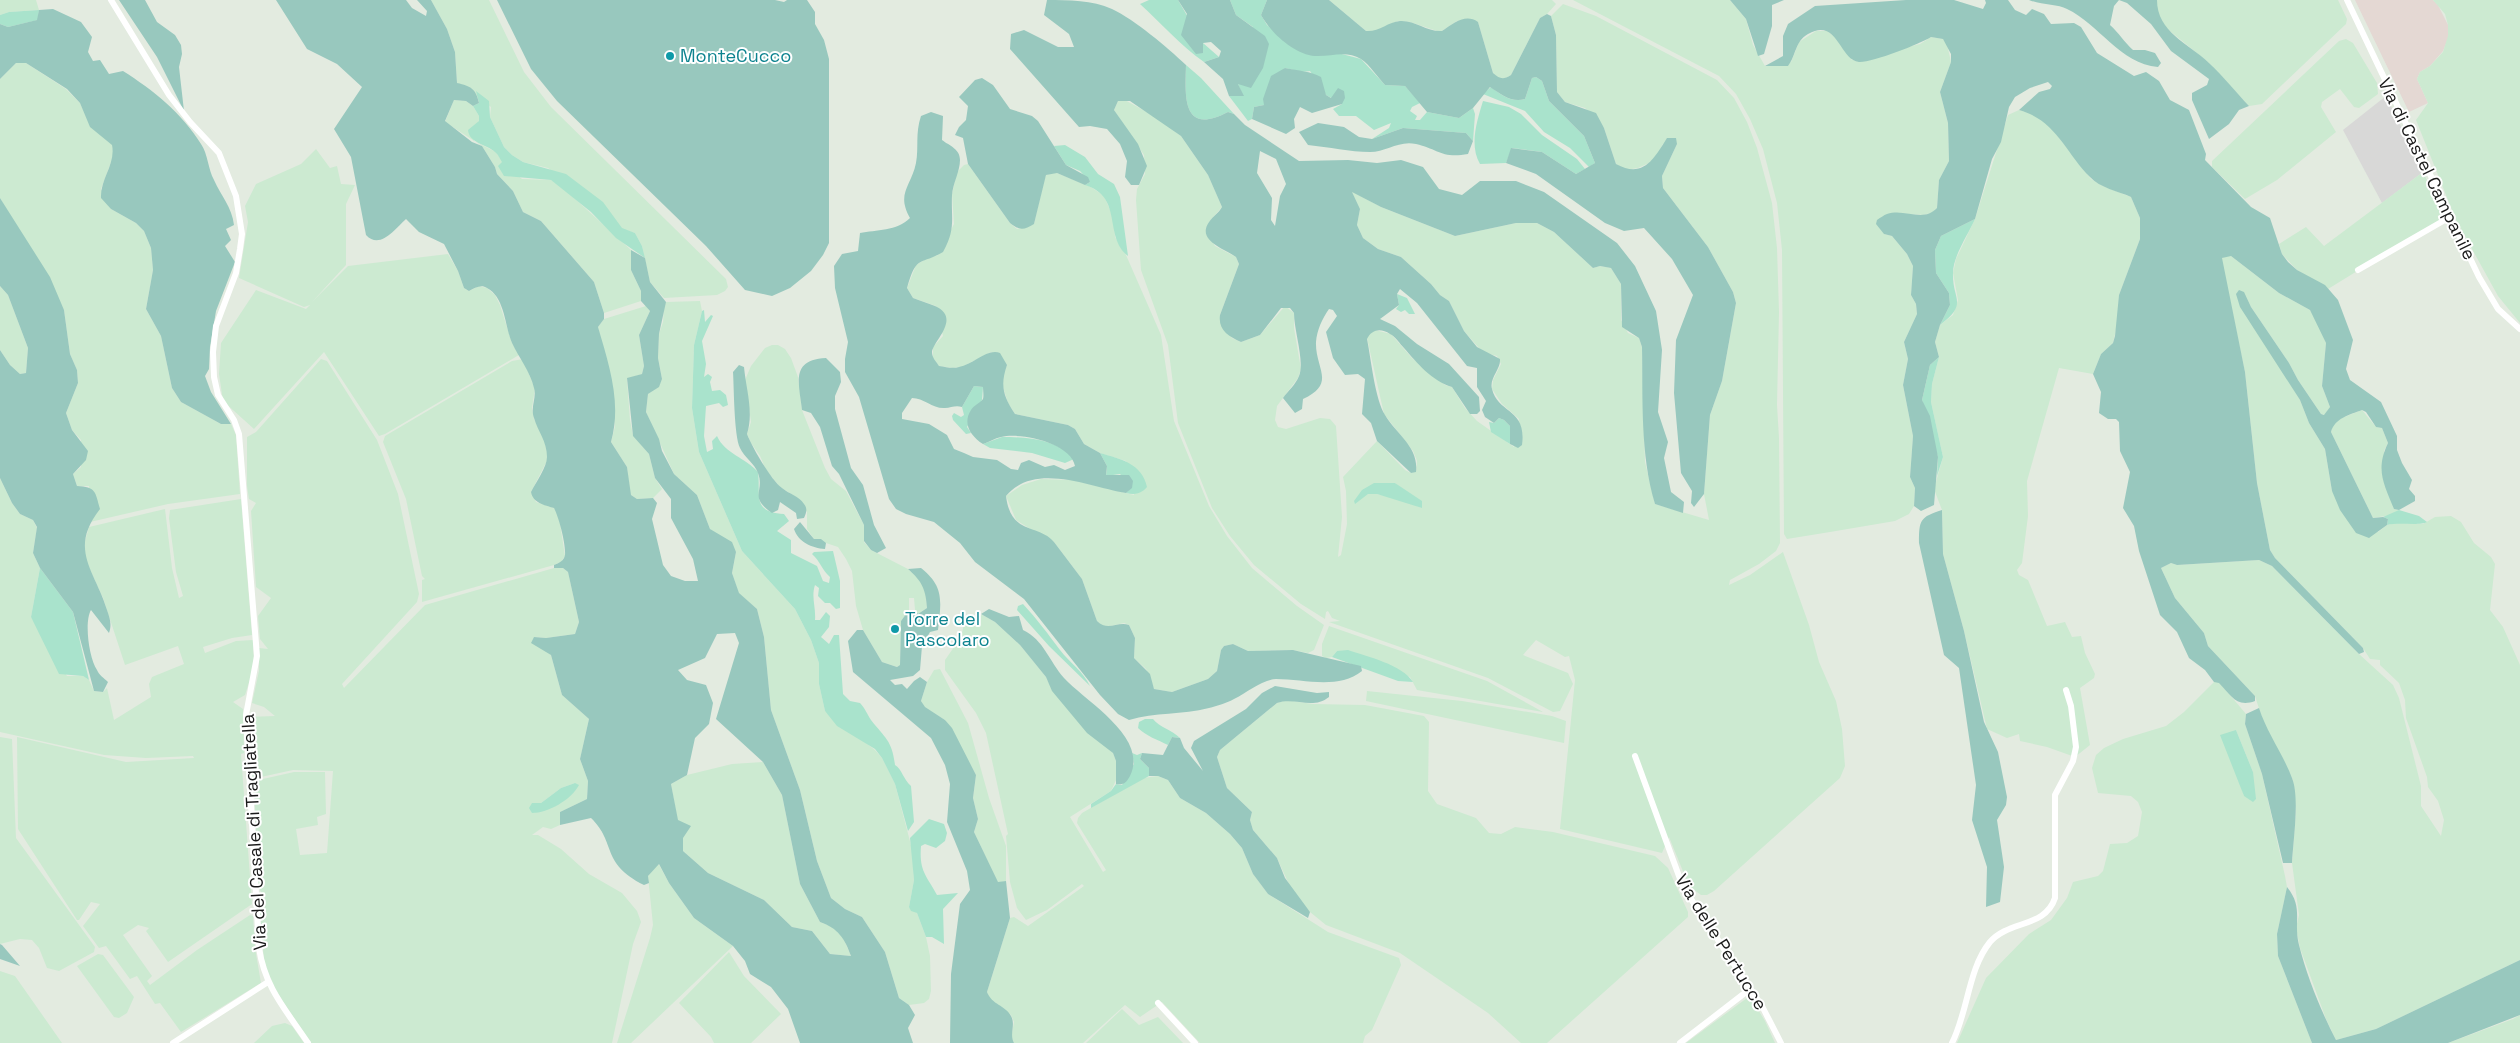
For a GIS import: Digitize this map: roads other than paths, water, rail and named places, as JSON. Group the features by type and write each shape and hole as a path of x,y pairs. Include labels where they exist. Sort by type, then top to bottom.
{"street":[{"name":"Via del Casale di Tragliatella","path":"111,0 169,95 223,159 240,212 242,234 236,273 216,326 214,377 218,396 234,420 239,437 257,656 255,675 247,704 246,727 259,948 263,970 268,982 308,1043"},
{"name":"Via di Castel Campanile","path":"2347,0 2491,299 2501,312 2520,329"},
{"path":"2358,270 2450,217"},
{"path":"1952,1043 1963,1017 1978,963 1989,943 2006,930 2042,916 2048,911 2054,900 2056,889 2055,795 2073,761 2077,743 2071,706 2066,690"},
{"name":"Via delle Pertucce","path":"1635,756 1683,887 1768,1016 1781,1043"},
{"path":"173,1043 268,982"},
{"path":"1680,1043 1750,989"},
{"path":"1158,1003 1194,1043"}],"place":[{"name":"MonteCucco","path":"670,56"},
{"name":"Torre del Pascolaro","path":"895,629"}]}
